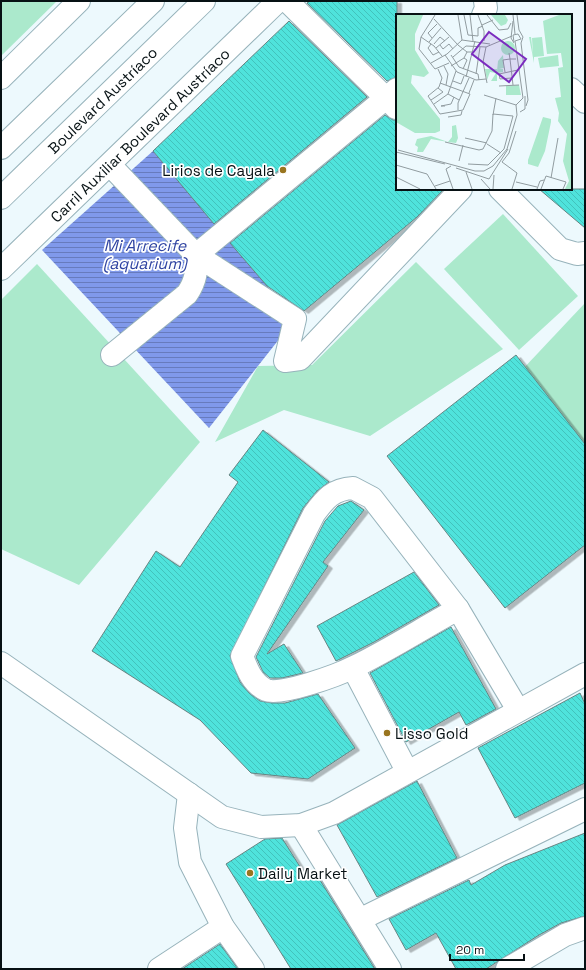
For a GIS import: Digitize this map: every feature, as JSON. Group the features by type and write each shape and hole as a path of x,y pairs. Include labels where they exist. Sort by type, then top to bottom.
{"street":[{"path":"1,78 79,1"},
{"path":"1,148 153,1"},
{"name":"Boulevard Austríaco","path":"1,198 204,1"},
{"name":"Carril Auxiliar Boulevard Austríaco","path":"1,269 278,1"},
{"path":"196,256 393,98 287,1"},
{"path":"572,90 585,102"},
{"path":"110,165 196,256 295,319 285,361 300,359 460,190"},
{"path":"501,190 560,249 577,254 585,253"},
{"path":"112,355 187,294 193,285 197,271 196,256"},
{"path":"458,609 353,668 283,691 267,690 255,681 247,669 242,656 314,514 325,499 341,489 353,488 372,498 458,609 518,710"},
{"path":"1,663 222,817 261,827 301,825 334,813 518,710 584,678"},
{"path":"353,668 407,771"},
{"path":"189,794 185,828 190,862 223,927 253,969"},
{"path":"361,919 585,809"},
{"path":"301,825 361,919 390,969"},
{"path":"159,969 223,927"},
{"path":"507,969 532,963 565,935 585,928"}],"green space":[{"path":"1,1 57,1 1,56"},
{"path":"503,214 578,296 519,350 444,269"},
{"path":"416,262 503,349 370,436 284,410 215,442 258,366 312,365"},
{"path":"37,264 200,442 79,585 1,549 1,300"},
{"path":"585,303 585,447 522,370"}],"water":[{"name":"Mi Arrecife (aquarium)","path":"153,151 295,319 209,428 42,250"}],"building":[{"path":"310,1 397,1 396,77 387,81 307,3"},
{"path":"289,21 367,97 214,224 153,151"},
{"path":"385,115 393,120 396,120 396,190 443,190 417,217 304,311 267,286 230,243"},
{"path":"585,189 585,228 540,190"},
{"path":"516,355 585,444 585,545 505,608 387,456"},
{"path":"263,430 329,482 317,491 303,508 230,656 240,682 249,693 260,701 285,703 318,694 355,748 308,779 251,773 200,720 92,651 156,551 180,567 238,482 229,475"},
{"path":"351,501 364,510 323,562 328,566 267,654 284,644 303,673 282,678 270,678 263,672 256,657 325,521 338,506"},
{"path":"414,572 439,605 374,642 336,661 317,626"},
{"path":"451,627 496,709 466,725 459,712 406,742 370,673"},
{"path":"580,693 585,704 585,783 515,818 478,748"},
{"path":"417,781 457,858 377,897 337,825"},
{"path":"585,833 585,916 561,923 539,935 486,969 456,969 436,933 406,950 389,919 469,880 471,885 505,865"},
{"path":"282,838 307,878 315,872 375,969 291,969 226,864 265,839"},
{"path":"220,944 238,969 182,969"}],"place":[{"name":"Lirios de Cayala","path":"283,170"},
{"name":"Lisso Gold","path":"387,733"},
{"name":"Daily Market","path":"250,873"}]}
